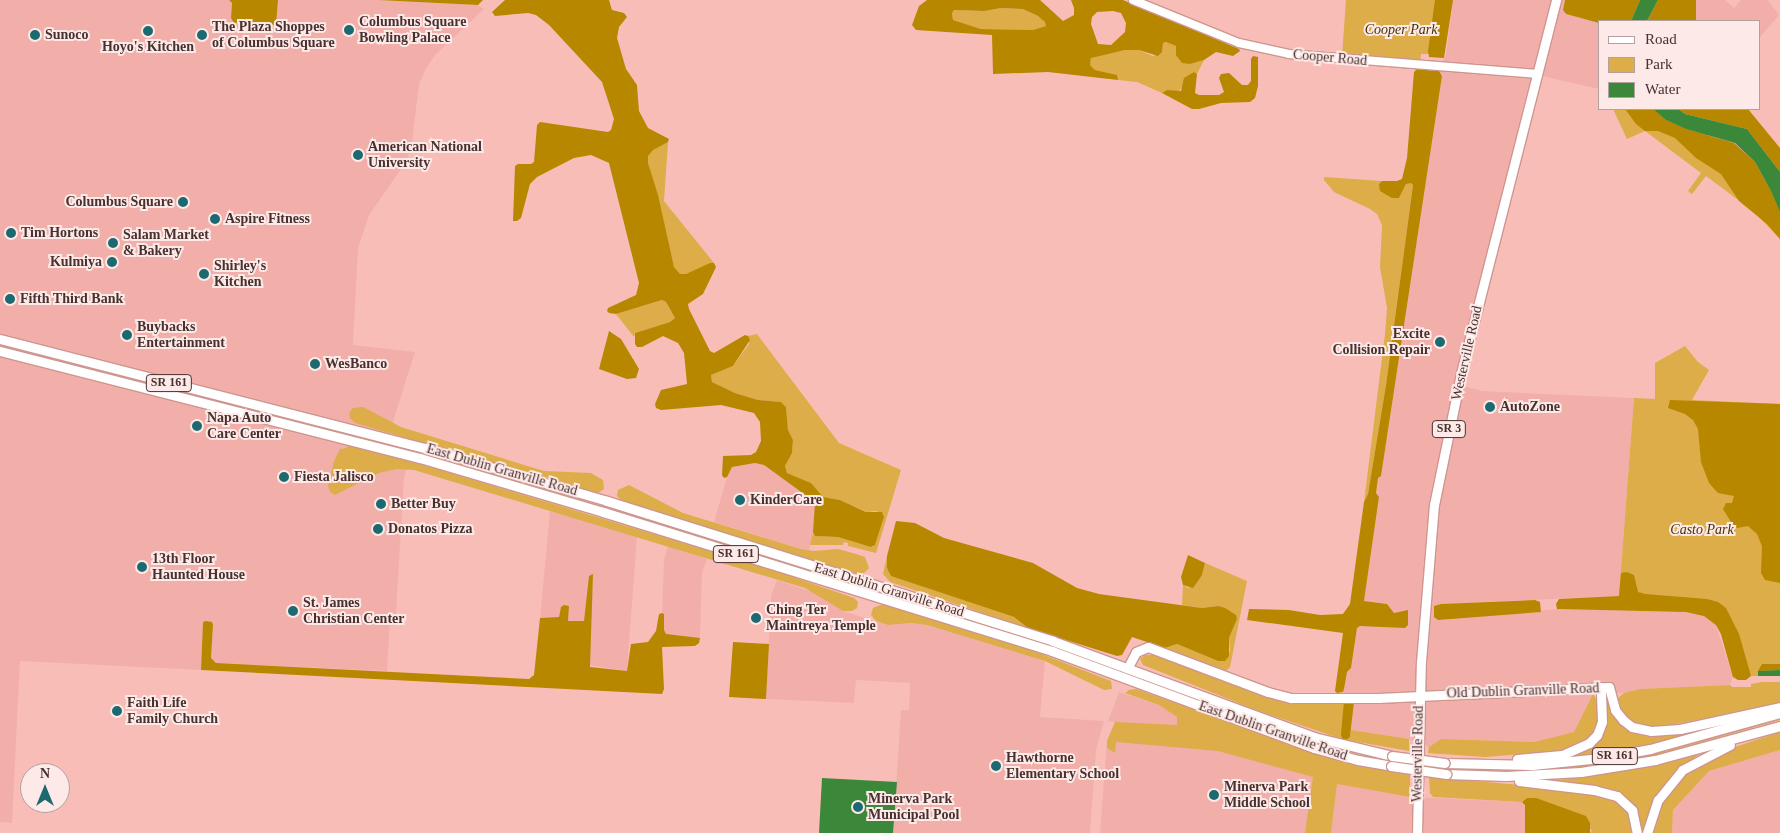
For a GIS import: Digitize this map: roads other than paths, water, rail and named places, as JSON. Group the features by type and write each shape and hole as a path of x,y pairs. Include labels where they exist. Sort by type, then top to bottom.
{"main road":[{"name":"Westerville Road","path":"1417,833 1420,695 1434,505 1461,373 1556,0"},
{"name":"East Dublin Granville Road","path":"0,339 425,448 607,501 978,617 1128,667 1314,737 1358,749 1392,756 1444,762 1532,765 1601,758 1650,750 1780,713"},
{"name":"East Dublin Granville Road","path":"0,352 334,436 512,485 1060,654 1314,748 1358,760 1446,774 1530,776 1581,772 1655,760 1780,726"},
{"path":"239,412 323,428 338,425"},
{"path":"334,436 349,434 425,448"},
{"path":"776,566 857,584 871,584"},
{"path":"868,595 883,593 978,617"},
{"name":"Old Dublin Granville Road","path":"1128,667 1136,652 1148,647 1268,692 1291,698 1378,698 1605,687"},
{"path":"1060,654 1071,654 1119,670 1126,670 1128,667"},
{"path":"1124,678 1126,675 1132,674 1218,706 1226,705"},
{"path":"1605,687 1615,710 1622,720 1632,727 1646,731 1680,729 1780,707"},
{"path":"1444,762 1538,758 1562,755 1582,748 1597,735 1602,722 1605,687"},
{"path":"1647,833 1658,800 1682,770 1722,748 1767,730"},
{"path":"1446,774 1537,782 1604,792 1617,796 1628,804 1634,814 1637,833"}],"street":[{"name":"Cooper Road","path":"1132,0 1239,43 1289,54 1537,74"}],"water":[{"path":"1640,0 1658,0 1648,20 1631,20"},
{"path":"1654,110 1679,110 1685,114 1747,129 1780,172 1780,212 1755,162 1735,143 1686,129 1666,120"},
{"path":"1780,670 1780,676 1758,676 1758,671"},
{"name":"Minerva Park Municipal Pool","path":"822,778 897,782 893,833 819,833"}],"place":[{"name":"Columbus Square Bowling Palace","path":"349,30"},
{"name":"Hoyo's Kitchen","path":"148,31"},
{"name":"Sunoco","path":"35,35"},
{"name":"The Plaza Shoppes of Columbus Square","path":"202,35"},
{"name":"American National University","path":"358,155"},
{"name":"Columbus Square","path":"183,202"},
{"name":"Aspire Fitness","path":"215,219"},
{"name":"Tim Hortons","path":"11,233"},
{"name":"Salam Market & Bakery","path":"113,243"},
{"name":"Kulmiya","path":"112,262"},
{"name":"Shirley's Kitchen","path":"204,274"},
{"name":"Fifth Third Bank","path":"10,299"},
{"name":"Buybacks Entertainment","path":"127,335"},
{"name":"Excite Collision Repair","path":"1440,342"},
{"name":"WesBanco","path":"315,364"},
{"name":"AutoZone","path":"1490,407"},
{"name":"Napa Auto Care Center","path":"197,426"},
{"name":"Fiesta Jalisco","path":"284,477"},
{"name":"KinderCare","path":"740,500"},
{"name":"Better Buy","path":"381,504"},
{"name":"Donatos Pizza","path":"378,529"},
{"name":"13th Floor Haunted House","path":"142,567"},
{"name":"St. James Christian Center","path":"293,611"},
{"name":"Ching Ter Maintreya Temple","path":"756,618"},
{"name":"Faith Life Family Church","path":"117,711"},
{"name":"Hawthorne Elementary School","path":"996,766"},
{"name":"Minerva Park Middle School","path":"1214,795"},
{"name":"Minerva Park Municipal Pool","path":"858,807"}],"park label":[{"name":"Cooper Park","path":"1401,30"},
{"name":"Casto Park","path":"1702,530"}]}
